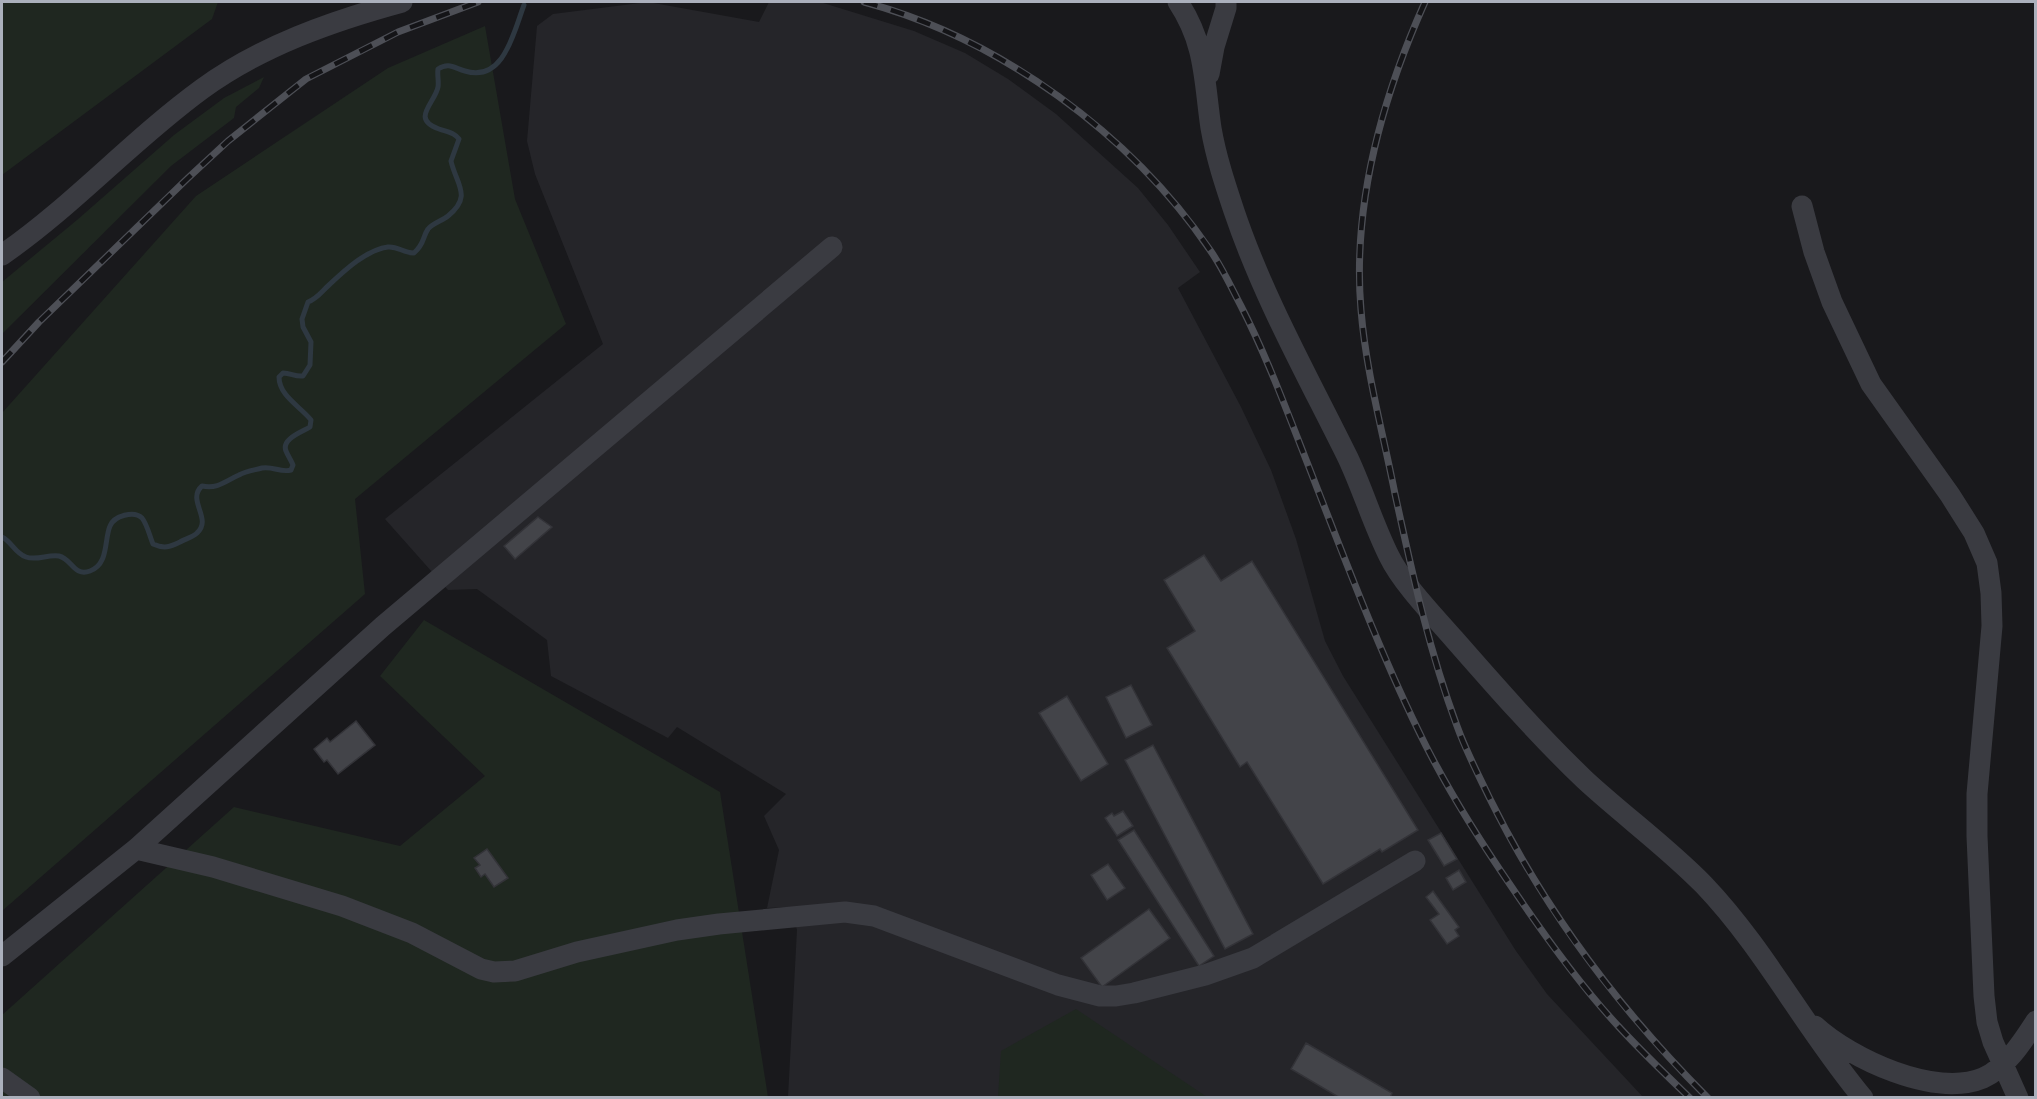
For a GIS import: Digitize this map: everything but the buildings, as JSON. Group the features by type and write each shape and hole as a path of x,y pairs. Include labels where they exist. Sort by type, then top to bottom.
{"lane":[{"path":"2,255 203,88 265,51 340,11 402,2"},
{"path":"1178,2 1198,44 1205,69 1211,127 1218,160 1244,238 1305,375 1362,488 1390,558 1405,581 1442,625 1549,743 1604,797 1704,885 1743,932 1826,1051 1863,1098"},
{"path":"1208,96 1214,47 1226,2"},
{"path":"1802,206 1814,252 1832,302 1871,384 1956,504 1974,533 1987,563 1992,626 1977,794 1984,996 1987,1022 2018,1098"},
{"path":"2,956 136,849 383,626 832,247"},
{"path":"136,849 213,867 342,906 385,922 481,969 494,972 515,970 577,952 677,930 845,912 873,916 1034,977 1100,996 1134,993 1230,968 1270,949 1415,861"},
{"path":"1799,1011 1824,1034 1867,1059 1911,1078 1951,1085 1969,1083 1985,1077 2003,1064 2036,1021"},
{"path":"2,1078 30,1098"}],"shaded area":[{"path":"2,2 218,2 212,19 2,175"},
{"path":"648,2 759,22 769,2 820,2 914,31 965,53 1008,79 1056,114 1138,188 1168,225 1200,272 1178,288 1241,407 1271,470 1296,539 1325,641 1343,676 1516,951 1547,994 1643,1097 788,1097 797,930 791,907 767,908 779,850 764,816 786,794 677,727 668,738 551,676 547,640 477,589 448,590 385,519 603,344 535,174 527,141 537,26 553,14"},
{"path":"485,26 515,199 566,324 355,499 365,594 2,911 2,413 196,196 388,68"},
{"path":"264,77 259,88 236,107 234,118 171,166 2,334 2,282 174,135 224,98"},
{"path":"424,620 720,792 768,1097 2,1097 2,1015 234,807 400,846 485,776 380,676"},
{"path":"1076,1009 1207,1097 998,1097 1001,1051"}],"waterway":[{"path":"2,537 26,557 59,556 80,572 90,571 100,563 110,526 116,519 134,514 142,518 153,544 170,546 193,536 201,528 197,497 202,486 217,485 245,472 262,468 291,470 293,465 285,447 289,439 310,427 311,420 286,396 279,377 283,373 303,376 310,365 311,342 303,327 302,319 308,302 348,268 372,252 392,247 414,253 428,229 456,209 460,202 461,190 451,161 459,139 431,125 425,116 438,87 438,69 448,66 478,73 489,69 505,52 524,5"}],"railway":[{"path":"2,362 39,322 188,178 228,141 306,79 398,32 478,2"},
{"path":"864,2 914,18 964,40 1012,66 1058,96 1142,167 1178,208 1214,257 1250,324 1283,400 1377,639 1409,711 1445,782 1499,869 1576,976 1604,1011 1690,1098"},
{"path":"1425,2 1383,114 1366,191 1359,270 1363,333 1371,379 1422,611 1447,698 1464,744 1489,797 1534,879 1559,919 1614,993 1675,1064 1708,1098"}]}
